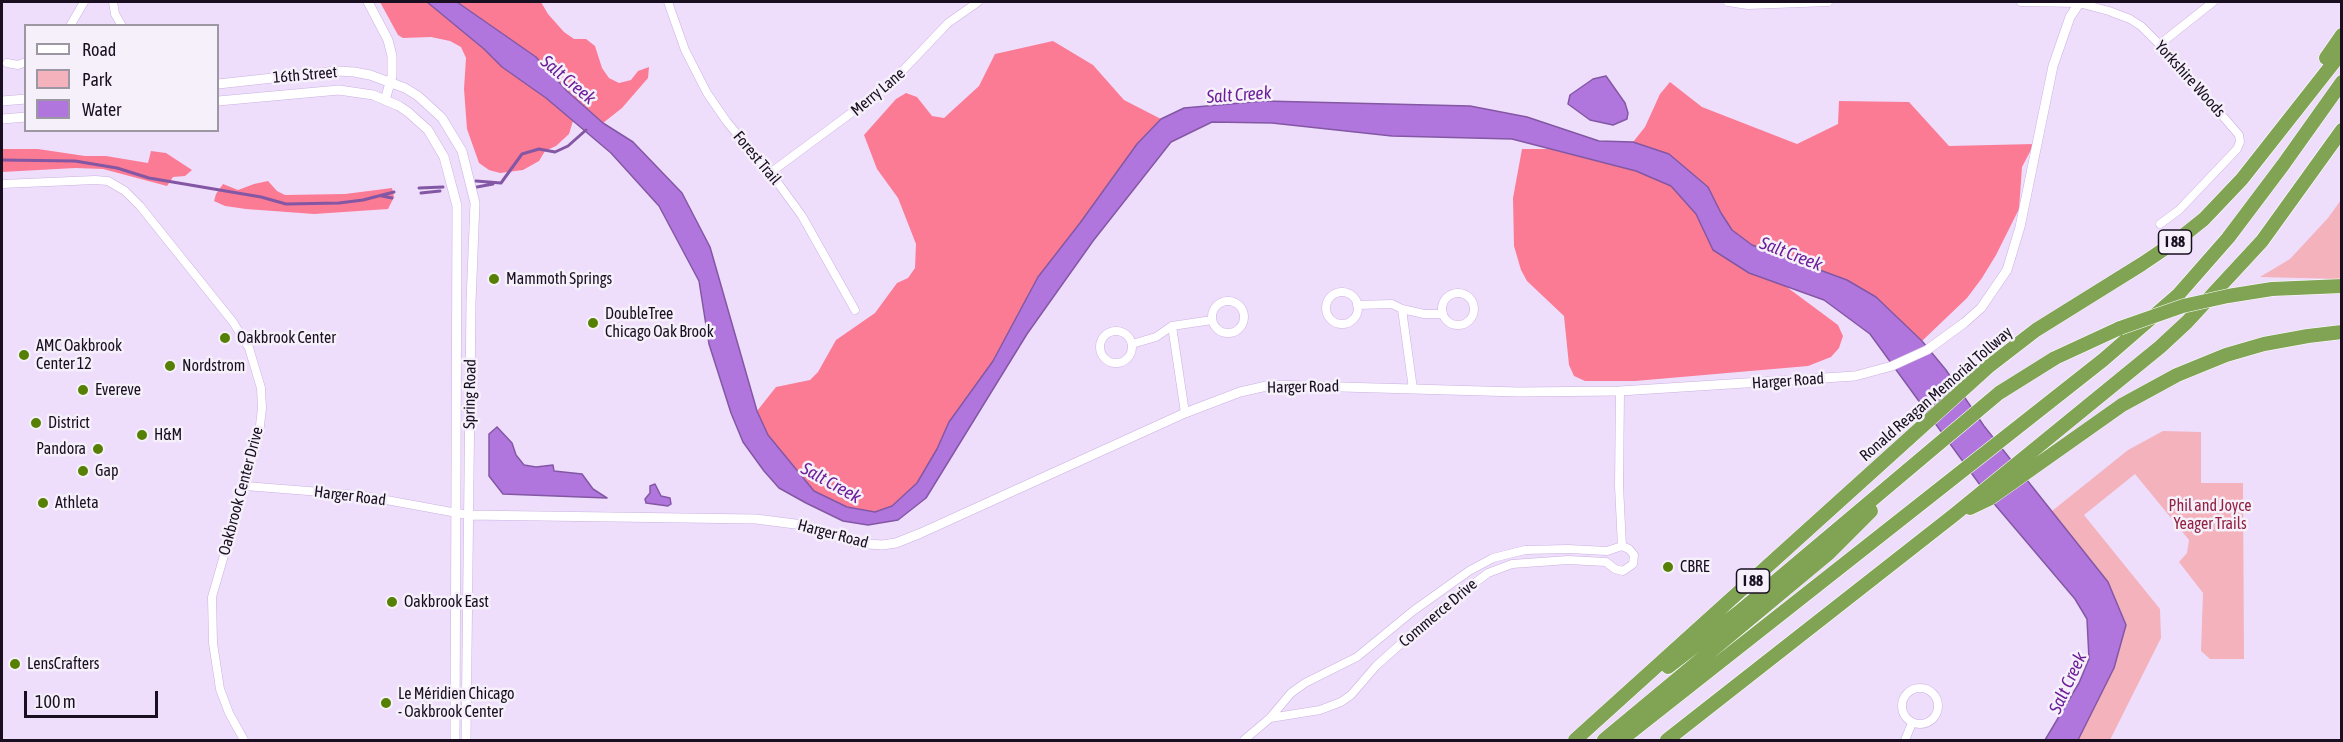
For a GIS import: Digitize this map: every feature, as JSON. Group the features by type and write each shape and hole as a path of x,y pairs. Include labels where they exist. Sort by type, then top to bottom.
{"highway":[{"path":"2268,146 2342,35"},
{"name":"Ronald Reagan Memorial Tollway","path":"1578,738 1988,367 2036,330 2142,264 2194,228 2223,201 2342,52"},
{"name":"I 88","path":"1621,741 2129,339 2190,281 2228,238 2342,82"},
{"path":"1954,515 1989,499 2187,322 2262,241 2342,130"},
{"path":"1578,738 1739,612 1976,411 2024,376 2070,350 2120,328 2193,303 2272,289 2342,286"},
{"path":"1668,741 1970,502 2035,457 2160,383 2195,367 2226,355 2271,343 2342,332"},
{"path":"1604,741 1829,553 1938,444"}],"street":[{"path":"71,24 84,2"},
{"path":"113,2 115,14 121,24"},
{"path":"368,2 391,48 393,65 386,99"},
{"name":"Forest Trail","path":"668,2 685,50 707,93 727,122 770,173 802,216 855,310"},
{"name":"Merry Lane","path":"770,173 889,86 948,23 978,2"},
{"path":"1728,2 1748,4 1828,2"},
{"name":"Yorkshire Woods","path":"2021,2 2079,2 2130,19 2160,44 2234,128 2240,138 2237,148 2178,210 2160,224"},
{"name":"Harger Road","path":"245,486 359,495 468,515 756,519 803,525 856,543 882,545 896,543 921,533 1185,413 1240,392 1271,386 1519,392 1620,391 1855,376 1875,371 1910,358 1940,341 1981,308 2007,270 2020,227 2053,66 2064,33 2079,2"},
{"path":"2160,44 2213,2"},
{"path":"7,63 18,65 24,63"},
{"name":"16th Street","path":"219,84 337,71 354,72 390,81"},
{"name":"Spring Road","path":"390,81 418,96 442,118 462,151 475,203 466,741"},
{"name":"16th Street","path":"219,101 339,90 356,91 386,99"},
{"path":"2,101 24,99"},
{"name":"Spring Road","path":"386,99 399,106 428,130 444,157 457,206 455,741"},
{"path":"2,119 24,117"},
{"name":"Oakbrook Center Drive","path":"2,184 95,180 108,181 125,191 153,221 233,322 249,348 261,388 262,408 259,434 212,597 213,644 220,689 229,713 244,741"},
{"path":"1343,292 1353,297 1358,305 1356,316 1343,324 1329,318 1326,308 1334,295 1343,292"},
{"path":"1358,305 1392,304 1424,314 1443,314 1452,324 1462,325 1472,317 1473,304 1468,296 1450,295 1443,303 1443,314"},
{"path":"1227,301 1241,307 1244,317 1244,322 1237,330 1227,333 1217,329 1212,320 1217,305 1227,301"},
{"path":"1402,309 1413,389"},
{"path":"1132,344 1156,338 1172,326 1212,320"},
{"path":"1172,326 1185,413"},
{"path":"1113,331 1123,332 1132,344 1127,358 1117,362 1107,359 1101,351 1102,340 1113,331"},
{"name":"Commerce Drive","path":"1620,391 1619,486 1622,546"},
{"name":"Commerce Drive","path":"1244,741 1270,718 1291,693 1305,683 1357,657 1419,606 1469,571 1493,558 1525,550 1606,550 1622,546 1629,549 1634,560 1630,567 1623,571 1615,569 1606,562 1568,560 1512,564 1488,573 1436,612 1376,666 1341,702 1320,710 1270,718"},
{"path":"1923,688 1937,698 1937,711 1933,718 1925,724 1912,723 1903,713 1902,701 1911,689 1923,688"},
{"path":"1905,741 1912,723"}],"green space":[{"path":"2341,200 2341,279 2260,277 2290,259 2328,218"},
{"name":"Phil and Joyce Yeager Trails","path":"2163,431 2201,432 2201,483 2243,483 2244,659 2210,659 2201,651 2203,593 2179,562 2187,553 2189,540 2135,474 2084,515 2160,609 2161,638 2110,740 2078,740 2114,668 2126,625 2108,582 2052,511 2128,450"}],"shaded area":[{"path":"380,2 427,2 484,49 502,67 546,98 573,121 569,134 556,146 545,151 539,161 523,170 500,173 489,170 479,163 467,129 464,89 466,58 461,47 450,41 431,37 403,38 398,35"},
{"path":"457,2 541,2 564,32 574,39 586,39 595,46 602,68 609,78 619,83 631,80 638,71 649,67 648,78 622,108 603,123 536,57"},
{"path":"1053,41 1093,65 1124,100 1161,119 1137,144 1038,277 993,361 949,422 937,449 917,483 893,506 875,512 847,507 814,491 768,435 757,411 776,387 810,380 818,372 836,340 875,313 897,283 908,278 915,268 916,244 898,198 877,169 864,135 896,99 906,93 917,97 932,116 944,118 979,86 995,54"},
{"path":"1670,82 1702,107 1797,144 1838,124 1839,101 1909,102 1949,146 2034,144 2022,167 2019,209 1982,278 1967,298 1922,341 1876,297 1847,280 1752,245 1732,230 1708,187 1669,154 1633,142 1645,127 1660,94"},
{"path":"2,149 38,149 148,163 151,151 166,153 192,170 185,176 173,177 167,186 103,169 75,168 2,172"},
{"path":"1522,149 1549,149 1636,171 1671,186 1696,214 1714,250 1752,274 1784,285 1838,325 1843,336 1839,348 1831,357 1808,366 1635,381 1585,381 1574,376 1569,365 1564,316 1527,281 1514,246 1513,198"},
{"path":"268,181 277,191 285,195 345,194 392,188 394,197 388,209 314,214 246,209 225,206 214,201 223,184 238,190"}],"water":[{"path":"427,2 457,2 536,57 567,91 603,123 633,142 682,193 710,247 757,411 768,435 814,491 847,507 875,512 892,506 917,483 937,449 949,422 993,361 1038,277 1137,144 1161,119 1184,108 1264,101 1470,106 1527,117 1599,141 1633,142 1669,154 1708,187 1732,230 1752,245 1847,280 1876,297 1922,341 1946,370 1984,426 2108,582 2126,625 2114,668 2078,740 2045,740 2079,683 2089,659 2087,619 2075,599 1991,500 1870,334 1824,300 1749,273 1713,250 1696,214 1671,186 1636,171 1512,139 1392,136 1272,123 1212,122 1171,142 1093,241 1027,334 926,498 898,520 868,525 843,521 779,488 743,442 731,413 709,344 699,281 659,206 611,153 546,98 502,67 484,49"},
{"path":"1606,76 1625,103 1628,113 1627,119 1613,125 1590,120 1568,104 1570,95 1593,79"},
{"path":"497,427 512,443 516,455 524,465 536,467 553,465 554,471 582,474 593,489 607,498 503,494 489,476 489,434"},
{"path":"655,484 661,496 670,498 671,504 668,506 646,503 645,499 650,493 650,486"}],"waterway":[{"path":"476,181 501,183 522,154 539,149 555,152 568,146 586,130"},
{"path":"2,160 75,161 117,168 149,178 261,197 286,204 339,203 394,192"},
{"path":"477,187 493,184"},
{"path":"419,188 443,187"},
{"path":"421,193 440,191"},
{"path":"382,196 392,198"}],"place":[{"name":"Mammoth Springs","path":"494,279"},
{"name":"DoubleTree Chicago Oak Brook","path":"593,323"},
{"name":"Oakbrook Center","path":"225,338"},
{"name":"AMC Oakbrook Center 12","path":"24,355"},
{"name":"Nordstrom","path":"170,366"},
{"name":"Evereve","path":"83,390"},
{"name":"District","path":"36,423"},
{"name":"H&M","path":"142,435"},
{"name":"Pandora","path":"98,449"},
{"name":"Gap","path":"83,471"},
{"name":"Athleta","path":"43,503"},
{"name":"CBRE","path":"1668,567"},
{"name":"Oakbrook East","path":"392,602"},
{"name":"LensCrafters","path":"15,664"},
{"name":"Le Méridien Chicago - Oakbrook Center","path":"386,703"}],"water label":[{"name":"Salt Creek","path":"568,80"},
{"name":"Salt Creek","path":"1239,95"},
{"name":"Salt Creek","path":"1791,254"},
{"name":"Salt Creek","path":"831,483"},
{"name":"Salt Creek","path":"2068,683"}]}
